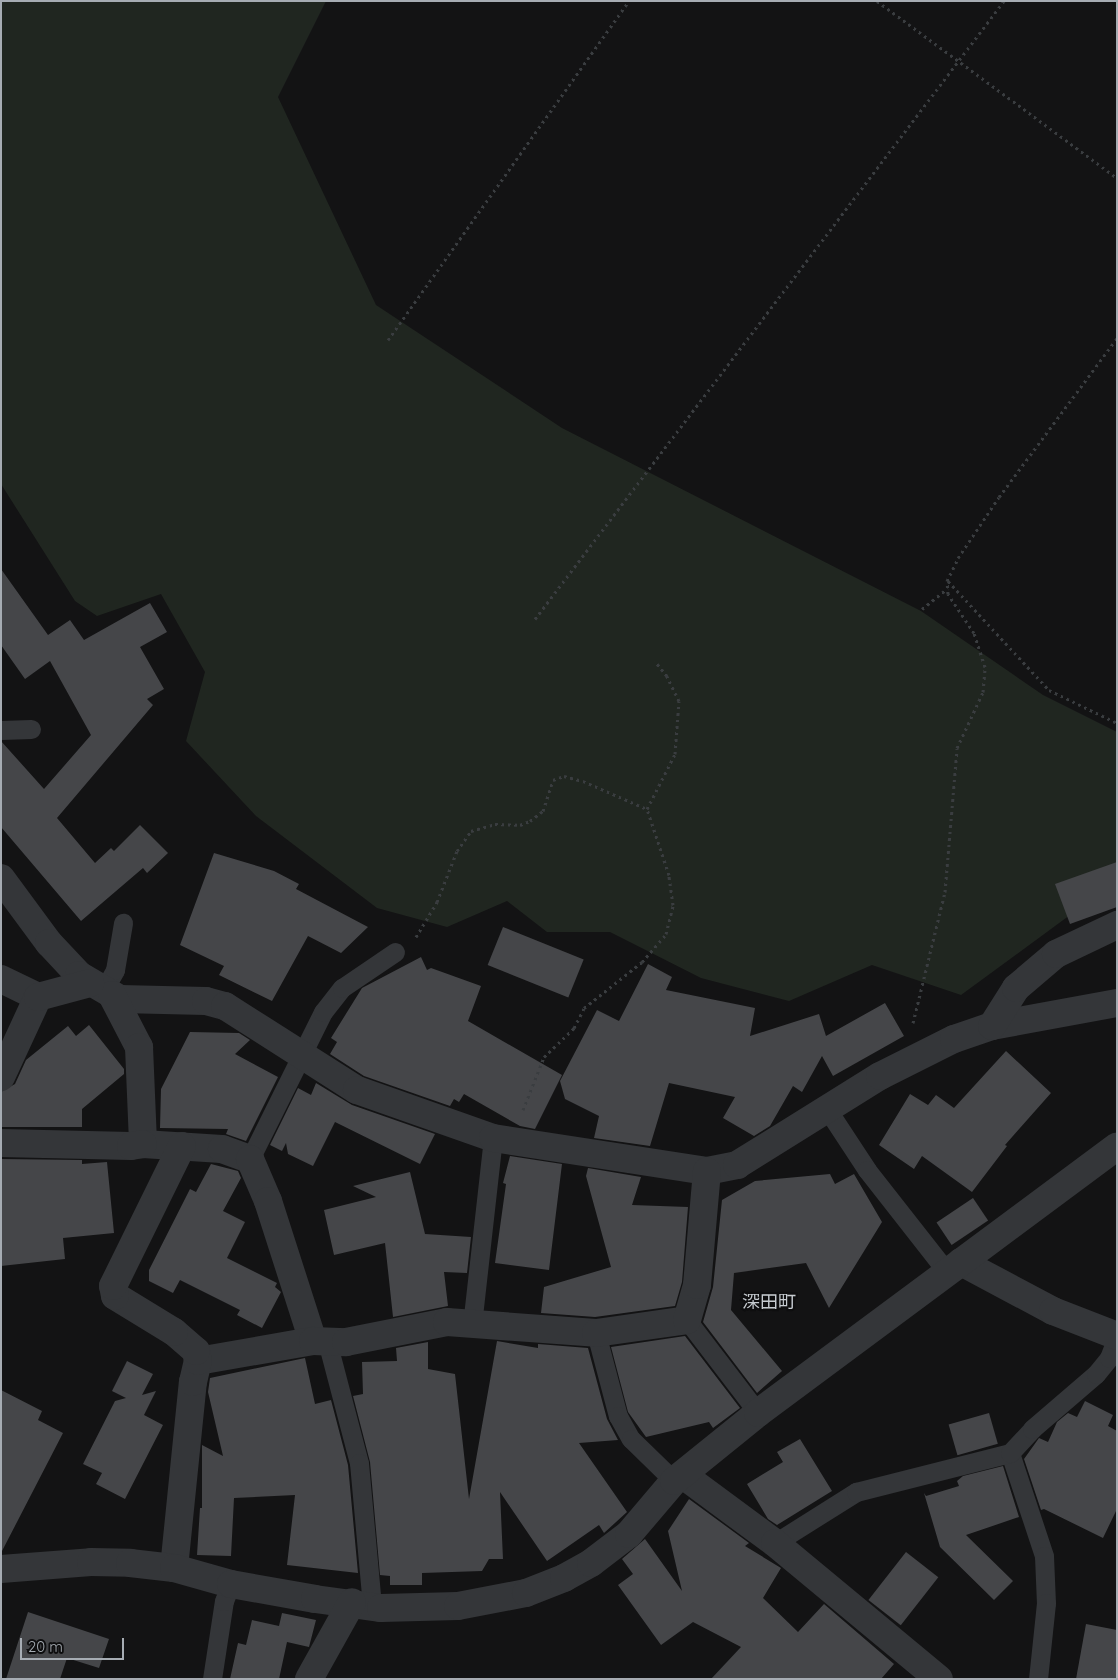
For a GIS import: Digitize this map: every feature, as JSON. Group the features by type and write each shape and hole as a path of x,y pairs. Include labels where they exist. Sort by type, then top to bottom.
{"street":[{"path":"1,878 49,943 102,990 139,1047 143,1144"},
{"path":"992,1026 1016,988 1056,954 1117,925"},
{"path":"1,978 38,997 102,990 137,1000 206,1001 225,1006 357,1090 501,1139 707,1171 737,1165 905,1063 954,1039 992,1026 1117,1003"},
{"path":"1,1077 38,997"},
{"path":"1,1143 182,1146 222,1149 250,1159 268,1200 320,1341"},
{"path":"174,1568 193,1382 198,1360 196,1351 174,1332 116,1296 113,1286 182,1146"},
{"path":"1,1569 91,1562 174,1568 231,1584 315,1599 362,1604 458,1606 526,1593 564,1578 628,1534 679,1478 758,1413 1117,1146"},
{"path":"198,1360 320,1341 346,1342 447,1322 596,1333 687,1320 697,1285 707,1171"},
{"path":"954,1267 1053,1312 1117,1336"},
{"path":"679,1478 775,1543 938,1679"},
{"path":"308,1679 362,1604"}],"lane":[{"path":"1,730 31,729"},
{"path":"102,990 115,970 123,923"},
{"path":"250,1159 319,1018 342,988 395,952"},
{"path":"827,1109 867,1170 954,1267"},
{"path":"472,1325 501,1139"},
{"path":"687,1320 758,1413"},
{"path":"596,1333 618,1416 631,1439 679,1478"},
{"path":"775,1543 856,1492 1010,1453 1032,1428 1096,1374 1109,1358 1117,1336"},
{"path":"320,1341 359,1463 362,1604"},
{"path":"1010,1453 1044,1556 1046,1603 1038,1679"},
{"path":"212,1679 224,1601 231,1584"}],"path":[{"path":"388,340 629,1"},
{"path":"877,1 1117,178"},
{"path":"535,619 960,62 1004,1"},
{"path":"905,1063 917,996 945,892 954,762 957,748 983,692 985,667 974,633 958,614 947,581 958,558 1117,338"},
{"path":"947,581 1049,690 1117,724"},
{"path":"922,609 938,592 948,588"},
{"path":"501,1139 544,1057 574,1028 584,1008 642,962 666,934 673,905 669,875 647,809 675,754 679,730 679,701 667,676 655,661"},
{"path":"395,952 422,931 457,851 471,831 495,824 520,825 530,821 543,811 553,780 564,776 583,781 647,809"}],"shaded area":[{"path":"1,1 326,1 278,97 376,305 562,428 921,611 1043,695 1117,732 1117,897 1085,904 961,995 872,965 789,1001 701,978 610,932 547,932 507,901 447,927 377,908 256,816 186,741 205,672 161,594 97,616 75,601 1,484"}],"building":[{"path":"1,569 48,635 70,620 84,640 150,603 167,632 140,647 164,689 147,699 153,705 57,818 95,863 111,848 114,851 140,825 168,853 147,873 143,868 81,921 1,827 1,741 44,789 91,735 50,661 25,679 1,645"},
{"path":"214,853 274,871 299,884 296,889 368,927 341,953 308,936 272,1001 219,975 224,966 180,945"},
{"path":"1117,862 1117,907 1070,924 1055,884"},
{"path":"503,927 584,960 568,998 488,965"},
{"path":"421,957 427,970 431,968 481,986 468,1021 562,1075 535,1129 520,1126 464,1094 459,1102 454,1099 450,1106 364,1076 330,1054 337,1042 331,1038 362,988"},
{"path":"648,964 672,977 666,990 755,1008 750,1036 819,1014 826,1036 885,1003 904,1036 833,1076 822,1056 802,1092 793,1086 770,1126 754,1136 723,1118 735,1097 669,1083 650,1146 594,1138 599,1116 565,1099 560,1081 597,1010 619,1021"},
{"path":"89,1025 124,1069 124,1074 82,1109 82,1127 1,1127 1,1092 15,1084 26,1060 68,1026 76,1036"},
{"path":"190,1032 239,1033 250,1040 235,1054 278,1077 246,1141 226,1134 228,1129 160,1128 161,1089"},
{"path":"1006,1051 1051,1093 1005,1145 1007,1146 972,1192 922,1156 914,1169 879,1145 910,1094 928,1105 936,1095 954,1108"},
{"path":"316,1083 352,1105 435,1134 420,1164 335,1122 313,1166 288,1154 286,1143 282,1151 270,1145 298,1088 311,1095"},
{"path":"510,1156 562,1164 549,1270 495,1263 506,1184 503,1183"},
{"path":"1,1159 82,1160 82,1164 107,1162 114,1233 63,1238 65,1259 1,1266"},
{"path":"211,1164 238,1171 241,1178 223,1211 245,1222 227,1258 277,1283 275,1287 281,1292 262,1328 237,1315 240,1310 180,1280 173,1293 149,1281 149,1270 190,1189 196,1192"},
{"path":"588,1168 641,1177 632,1205 688,1207 682,1282 675,1306 595,1317 541,1313 544,1287 611,1267 586,1176"},
{"path":"410,1172 425,1234 471,1237 467,1273 444,1272 448,1306 393,1317 385,1243 334,1255 324,1210 376,1197 353,1186"},
{"path":"830,1174 835,1184 854,1174 882,1222 829,1308 806,1263 734,1273 731,1310 782,1371 757,1393 703,1322 713,1287 722,1200 755,1181"},
{"path":"973,1198 988,1220 952,1245 937,1223"},
{"path":"685,1336 740,1408 713,1428 709,1422 646,1437 628,1412 611,1347"},
{"path":"497,1341 538,1348 538,1344 588,1348 607,1419 618,1440 579,1443 627,1512 604,1533 599,1525 547,1561 500,1492 503,1559 489,1559 482,1571 422,1573 422,1585 390,1585 390,1576 380,1575 370,1462 353,1396 363,1394 362,1362 397,1361 396,1348 428,1342 428,1369 455,1374 469,1499"},
{"path":"305,1358 315,1404 331,1400 348,1465 358,1573 287,1565 295,1495 234,1498 231,1556 197,1555 200,1508 202,1508 202,1445 223,1456 208,1392 210,1378"},
{"path":"127,1361 153,1374 142,1395 156,1391 144,1415 163,1425 125,1499 96,1484 102,1473 83,1464 115,1401 126,1398 112,1391"},
{"path":"1,1390 42,1411 38,1420 63,1433 1,1553"},
{"path":"1085,1401 1113,1415 1108,1426 1117,1431 1117,1509 1103,1538 1044,1509 1041,1510 1024,1459 1039,1438 1048,1442 1057,1422 1068,1413 1077,1417"},
{"path":"989,1413 998,1444 957,1455 949,1425"},
{"path":"800,1439 832,1491 777,1525 768,1519 747,1484 783,1462 777,1452"},
{"path":"1003,1466 1019,1517 966,1535 1013,1581 994,1600 940,1547 924,1493 926,1496 959,1486 957,1481 963,1476"},
{"path":"689,1499 749,1543 745,1546 781,1568 763,1598 798,1632 824,1604 894,1664 881,1679 711,1679 741,1647 693,1622 661,1645 618,1585 633,1574 622,1559 645,1539 682,1591 668,1531"},
{"path":"906,1552 938,1577 901,1625 868,1600"},
{"path":"28,1612 109,1639 99,1668 67,1658 60,1679 6,1679"},
{"path":"282,1613 316,1620 309,1647 287,1642 279,1679 230,1679 238,1643 246,1645 252,1620 279,1626"},
{"path":"1086,1624 1117,1630 1117,1679 1076,1679"}],"district":[{"name":"深田町","path":"769,1302"}]}
